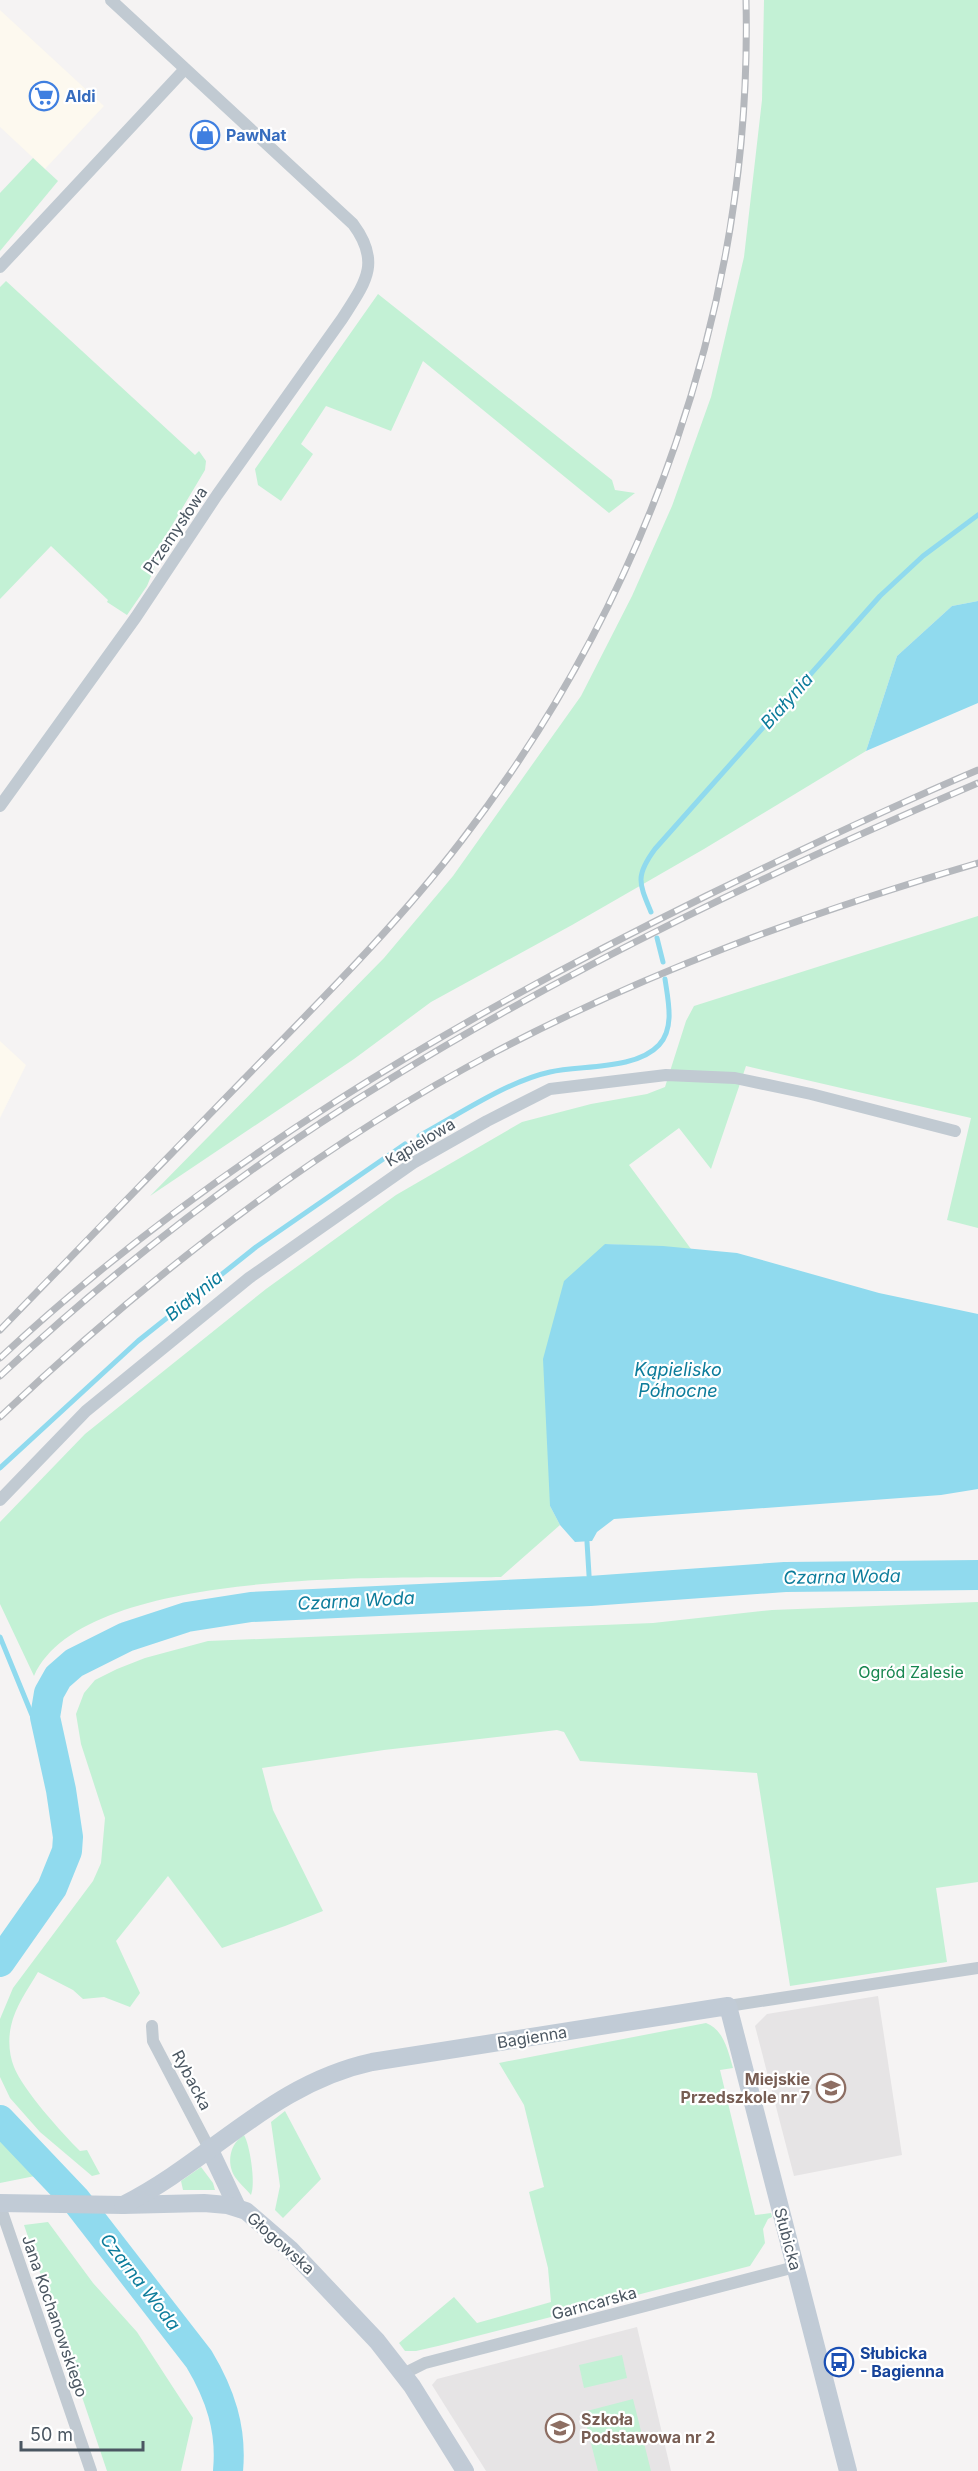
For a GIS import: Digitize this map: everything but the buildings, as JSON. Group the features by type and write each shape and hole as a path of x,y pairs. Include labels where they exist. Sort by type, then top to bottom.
{"street":[{"path":"0,267 184,70 111,0"},
{"name":"Przemysłowa","path":"0,806 136,617 212,503 342,319 361,288 369,268 366,245 353,224 184,70"},
{"name":"Kąpielowa","path":"0,1500 86,1410 249,1278 413,1164 487,1121 550,1089 666,1076 735,1078 811,1094 955,1131"},
{"name":"Bagienna","path":"120,2205 152,2189 294,2090 324,2076 354,2066 978,1968"},
{"name":"Słubicka","path":"728,2006 848,2471"},
{"name":"Rybacka","path":"152,2026 153,2041 209,2148"},
{"path":"209,2148 237,2207"},
{"name":"Głogowska","path":"0,2205 204,2203 237,2207 254,2217 301,2260 364,2326 403,2374 465,2471"},
{"name":"Jana Kochanowskiego","path":"0,2205 91,2471"},
{"name":"Garncarska","path":"403,2374 424,2363 795,2267"}],"shaded area":[{"name":"Aldi","path":"0,10 104,106 45,169 0,127"},
{"path":"0,1041 26,1065 0,1118"},
{"name":"Miejskie Przedszkole nr 7","path":"878,1996 902,2155 794,2176 755,2026 767,2014"},
{"name":"Szkoła Podstawowa nr 2","path":"637,2327 671,2471 486,2471 432,2385 437,2379"}],"green space":[{"path":"764,0 978,0 978,601 952,606 897,656 866,751 704,849 431,1002 354,1059 150,1196 384,958 453,876 581,696 632,596 672,506 711,397 744,257 762,100"},
{"path":"33,158 58,181 0,251 0,193"},
{"path":"6,281 195,455 199,451 206,461 205,470 171,527 147,586 127,615 107,602 108,600 51,546 0,599 0,287"},
{"path":"378,294 612,480 615,490 635,493 609,513 423,361 391,431 326,406 301,444 313,454 281,501 258,485 255,469"},
{"path":"978,916 978,1228 947,1220 971,1118 746,1066 711,1169 679,1128 629,1165 691,1249 605,1244 550,1506 560,1525 501,1577 320,1580 246,1586 176,1596 113,1614 64,1640 34,1676 0,1604 0,1522 85,1434 266,1289 396,1195 522,1122 591,1104 647,1094 665,1087 686,1021 694,1006"},
{"name":"Ogród Zalesie","path":"978,1602 978,1882 936,1888 947,1962 790,1986 757,1773 580,1761 564,1732 557,1730 384,1750 262,1768 273,1810 323,1911 222,1948 168,1876 116,1941 140,1993 130,2007 104,1997 83,1999 73,1990 38,1972 22,1998 13,2019 9,2042 12,2062 34,2099 80,2151 87,2150 100,2174 92,2176 40,2132 10,2098 0,2077 0,2019 13,1988 93,1881 101,1863 105,1818 81,1744 76,1714 84,1693 95,1680 145,1658 208,1641 653,1623 772,1610"},
{"path":"706,2023 721,2036 733,2068 720,2070 755,2215 771,2213 772,2217 768,2219 763,2229 765,2243 750,2266 438,2346 405,2351 399,2343 454,2297 477,2323 551,2302 548,2268 529,2192 544,2187 524,2105 499,2063"},
{"path":"285,2111 321,2179 283,2218 275,2210 280,2186 271,2122"},
{"path":"0,2133 35,2176 0,2183"},
{"path":"244,2135 252,2165 251,2195 232,2172 230,2160 235,2143"},
{"path":"201,2167 213,2183 215,2190 183,2190 181,2181"},
{"path":"48,2222 93,2283 137,2332 193,2418 181,2471 107,2471 24,2225"},
{"path":"622,2355 627,2378 584,2388 579,2365"},
{"path":"633,2399 651,2471 598,2471 583,2412"}],"water":[{"path":"978,601 978,703 866,751 897,656 952,606"},
{"name":"Kąpielisko Północne","path":"605,1244 663,1246 737,1253 879,1293 978,1314 978,1489 941,1495 614,1519 597,1532 592,1541 575,1542 560,1525 550,1506 543,1359 564,1281"}],"waterway":[{"name":"Białynia","path":"651,912 641,880 644,866 655,849 880,596 923,556 978,515"},
{"name":"Białynia","path":"657,938 663,962"},
{"name":"Białynia","path":"419,1136 500,1091 534,1076 623,1063 649,1053 664,1038 669,1022 665,979"},
{"name":"Białynia","path":"0,1468 138,1341 256,1247 405,1144"},
{"path":"587,1542 590,1591"},
{"name":"Czarna Woda","path":"0,1962 52,1888 67,1851 68,1837 61,1790 45,1717 49,1693 58,1677 74,1663 126,1637 187,1617 251,1607 590,1591 785,1577 978,1575"},
{"name":"Białynia","path":"0,1637 32,1715 47,1728"},
{"name":"Czarna Woda","path":"0,2120 75,2199 199,2359 213,2385 223,2412 228,2441 228,2471"}],"railway":[{"path":"0,1330 328,992 411,903 462,840 527,748 585,650 635,549 676,444 708,335 730,225 743,113 746,0"},
{"path":"0,1358 79,1288 162,1222 248,1160 336,1101 426,1046 518,993 706,896 841,831 978,770"},
{"path":"0,1376 91,1295 187,1218 287,1146 390,1079 532,996 605,957 828,849 978,783"},
{"path":"0,1417 115,1314 174,1265 298,1172 428,1089 553,1023 671,970 792,923 978,863"}],"place":[{"name":"Aldi","path":"44,96"},
{"name":"PawNat","path":"205,135"},
{"name":"Miejskie Przedszkole nr 7","path":"831,2088"},
{"name":"Słubicka - Bagienna","path":"839,2362"},
{"name":"Szkoła Podstawowa nr 2","path":"560,2428"}]}
